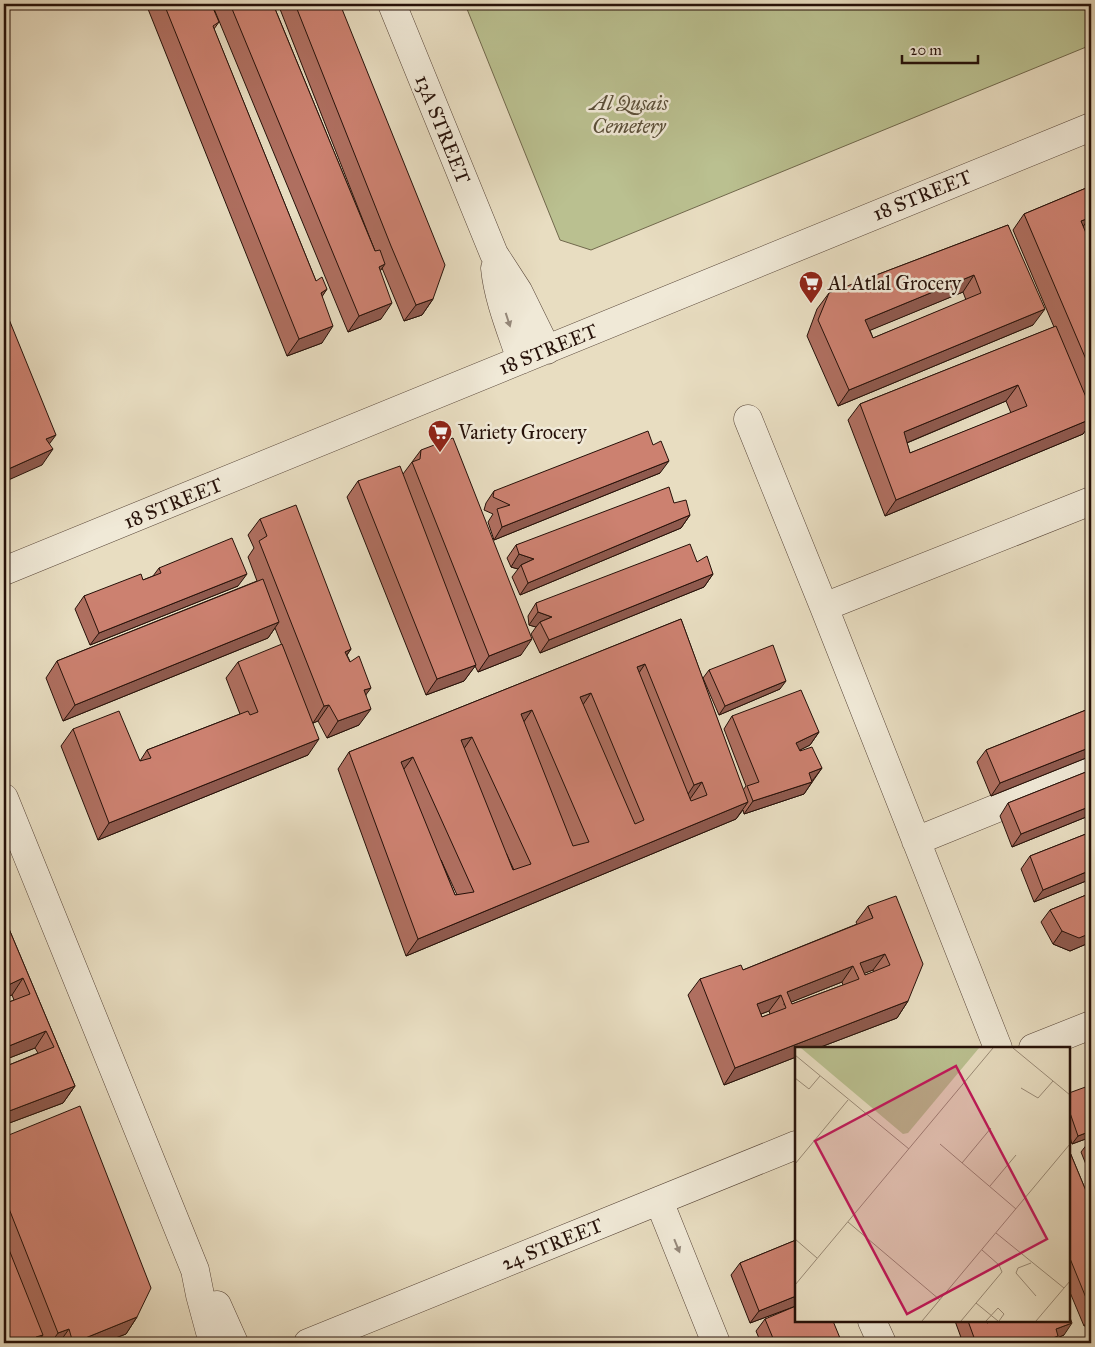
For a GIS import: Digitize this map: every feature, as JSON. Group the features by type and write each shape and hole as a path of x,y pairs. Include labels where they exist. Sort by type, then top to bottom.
{"street":[{"name":"13A STREET","path":"392,4 494,254 518,291 547,350"},
{"name":"18 STREET","path":"4,571 1091,127"},
{"name":"13A STREET","path":"494,254 496,280 521,360"},
{"path":"748,419 998,1047"},
{"path":"824,608 1091,501"},
{"path":"916,841 1091,770"},
{"path":"4,798 195,1270 213,1343"},
{"path":"1036,1047 1091,1025"},
{"name":"24 STREET","path":"308,1343 795,1145"},
{"path":"659,1201 716,1343"},
{"path":"195,1270 210,1292 234,1343"},
{"path":"872,1322 882,1343"}],"green space":[{"name":"Al Qusais Cemetery","path":"465,4 1091,4 1091,45 591,250 560,240"}],"building":[{"path":"164,4 204,4 207,9 213,8 219,22 213,26 316,281 322,277 327,289 321,293 333,326 299,339"},
{"path":"230,4 273,4 375,251 380,250 385,264 379,267 392,303 359,316"},
{"path":"295,4 340,4 445,265 433,299 416,305"},
{"path":"1091,186 1091,222 1089,218 1081,221 1091,245 1091,371 1024,214"},
{"path":"1008,225 1045,309 849,390 818,320 829,293","holes":["974,275 981,293 873,338 865,320"]},
{"path":"4,307 56,435 46,439 53,449 4,471"},
{"path":"1056,326 1091,409 1091,419 896,500 860,404","holes":["1018,385 1027,406 910,453 904,432"]},
{"path":"648,431 653,445 661,441 669,461 502,527 497,509 510,505 493,497 494,491"},
{"path":"453,438 532,639 489,656 412,462 420,459 421,450"},
{"path":"400,466 476,665 437,679 358,481"},
{"path":"669,487 674,503 686,500 690,515 528,583 521,565 534,559 519,554 516,545"},
{"path":"296,505 351,649 345,652 350,662 359,656 371,688 364,690 371,709 338,721 329,705 324,706 259,541 267,536 260,519"},
{"path":"232,538 247,574 99,633 84,596 141,574 143,580 161,573 159,568"},
{"path":"690,544 697,562 707,556 713,574 549,640 540,622 552,617 538,612 536,603"},
{"path":"263,579 279,622 75,705 57,661"},
{"path":"681,619 748,802 418,939 349,752","holes":["645,664 694,785 702,782 707,795 691,801 637,667","591,693 644,820 635,824 580,697","532,710 589,842 573,846 521,714","472,737 531,864 513,870 461,740","413,757 474,892 455,895 401,762"]},
{"path":"282,644 319,739 109,823 73,729 119,711 140,761 151,758 147,750 248,711 250,715 258,712 238,662"},
{"path":"773,645 786,681 725,706 709,670"},
{"path":"801,690 819,732 796,743 800,751 812,747 822,768 809,773 812,782 753,801 747,786 759,782 732,716"},
{"path":"1091,708 1091,747 1000,783 986,750"},
{"path":"1091,770 1091,806 1021,834 1008,803"},
{"path":"1091,832 1091,870 1043,890 1030,856"},
{"path":"1091,893 1091,933 1079,938 1062,931 1050,910"},
{"path":"896,896 923,964 908,1001 735,1068 700,979 741,965 743,970 873,918 868,906","holes":["885,954 890,965 865,975 860,963","853,966 859,979 792,1004 787,992","781,995 786,1008 762,1017 757,1004"]},
{"path":"4,917 75,1086 4,1113 4,1067 54,1047 46,1031 4,1048 4,1004 30,994 23,978 4,987"},
{"path":"1091,1085 1091,1131 1078,1136 1070,1113 1070,1093"},
{"path":"80,1106 151,1288 137,1317 73,1343 69,1329 58,1333 4,1196 4,1137"},
{"path":"1070,1152 1091,1203 1091,1310 1070,1258"},
{"path":"4,1237 43,1335 36,1337 38,1342 35,1343 4,1343"},
{"path":"795,1240 795,1296 759,1311 740,1263"},
{"path":"795,1306 795,1322 833,1322 842,1343 775,1343 765,1319"},
{"path":"1070,1318 1072,1323 1056,1329 1058,1336 1040,1343 976,1343 968,1322 1070,1322"}],"place":[{"name":"Al Atlal Grocery","path":"811,304"},
{"name":"Variety Grocery","path":"440,453"}]}
